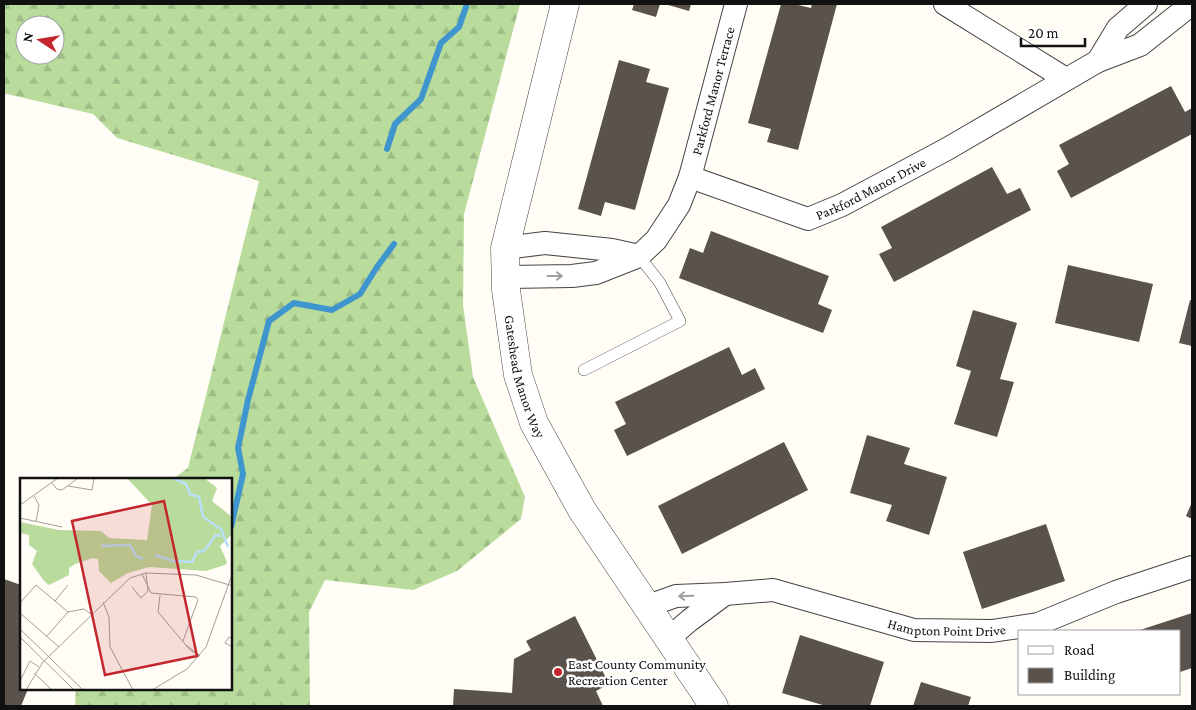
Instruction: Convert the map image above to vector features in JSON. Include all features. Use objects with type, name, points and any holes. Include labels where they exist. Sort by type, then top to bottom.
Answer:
[{"type":"street","name":"Gateshead Manor Way","points":[[565,4],[505,248],[506,290],[518,374],[534,424],[582,510],[714,706]]},
{"type":"street","name":"Parkford Manor Terrace","points":[[690,177],[736,4]]},
{"type":"street","points":[[945,4],[1066,79]]},
{"type":"street","name":"Parkford Manor Drive","points":[[1098,61],[1118,28],[1146,4]]},
{"type":"street","name":"Parkford Manor Drive","points":[[690,177],[808,219],[842,205],[947,149],[1098,61],[1140,44],[1183,11],[1187,4]]},
{"type":"street","points":[[506,277],[572,276],[596,273],[639,256],[661,233],[679,205],[690,177]]},
{"type":"street","points":[[505,248],[545,243],[612,250],[639,256]]},
{"type":"street","name":"Hampton Point Drive","points":[[648,606],[676,596],[773,590],[914,630],[992,632],[1038,624],[1116,592],[1192,567]]},
{"type":"street","points":[[669,638],[725,594]]},
{"type":"lane","points":[[584,370],[680,321],[660,283],[639,256]]},
{"type":"green space","points":[[4,4],[520,4],[464,214],[463,305],[473,377],[525,497],[521,519],[457,571],[413,590],[325,580],[309,612],[310,706],[75,706],[76,690],[232,690],[232,478],[174,478],[188,468],[259,181],[117,138],[93,114],[7,94],[4,95]]},
{"type":"building","points":[[634,4],[660,4],[656,17],[632,10]]},
{"type":"building","points":[[665,4],[691,4],[689,11]]},
{"type":"building","points":[[781,4],[794,4],[811,8],[812,4],[837,4],[798,150],[767,142],[771,129],[748,123]]},
{"type":"building","points":[[619,60],[650,69],[646,82],[669,88],[635,210],[605,202],[601,216],[578,209]]},
{"type":"building","points":[[1171,86],[1185,112],[1192,108],[1192,134],[1071,198],[1057,171],[1069,164],[1059,145]]},
{"type":"building","points":[[992,167],[1007,194],[1020,188],[1031,210],[894,282],[879,254],[892,248],[881,227]]},
{"type":"building","points":[[711,231],[829,276],[818,304],[832,310],[823,333],[679,278],[690,248],[703,253]]},
{"type":"building","points":[[1068,265],[1153,284],[1139,342],[1055,323]]},
{"type":"building","points":[[1190,300],[1192,300],[1192,346],[1179,343]]},
{"type":"building","points":[[973,310],[1017,323],[1000,379],[1014,382],[997,437],[954,424],[971,371],[956,366]]},
{"type":"building","points":[[729,347],[742,375],[755,368],[765,389],[627,456],[614,430],[626,424],[615,402]]},
{"type":"building","points":[[867,435],[910,448],[904,464],[947,477],[929,535],[886,521],[892,505],[850,493]]},
{"type":"building","points":[[784,442],[808,490],[682,554],[658,506]]},
{"type":"building","points":[[1192,502],[1192,519],[1186,516]]},
{"type":"building","points":[[1046,524],[1065,581],[982,609],[963,552]]},
{"type":"building","points":[[4,579],[20,585],[20,690],[28,690],[21,706],[4,705]]},
{"type":"building","points":[[1192,613],[1192,668],[1181,672],[1181,630],[1140,630]]},
{"type":"building","name":"East County Community Recreation Center","points":[[575,616],[609,684],[596,691],[603,706],[453,706],[454,689],[512,693],[514,659],[531,650],[526,641]]},
{"type":"building","points":[[800,635],[884,662],[870,706],[826,706],[782,693]]},
{"type":"building","points":[[921,682],[971,697],[968,706],[913,706]]},
{"type":"waterway","points":[[387,149],[395,124],[421,99],[441,43],[459,27],[467,4]]},
{"type":"waterway","points":[[232,523],[243,474],[238,448],[248,400],[269,321],[294,303],[332,310],[360,294],[394,244]]},
{"type":"place","name":"East County Community Recreation Center","points":[[558,672]]}]
